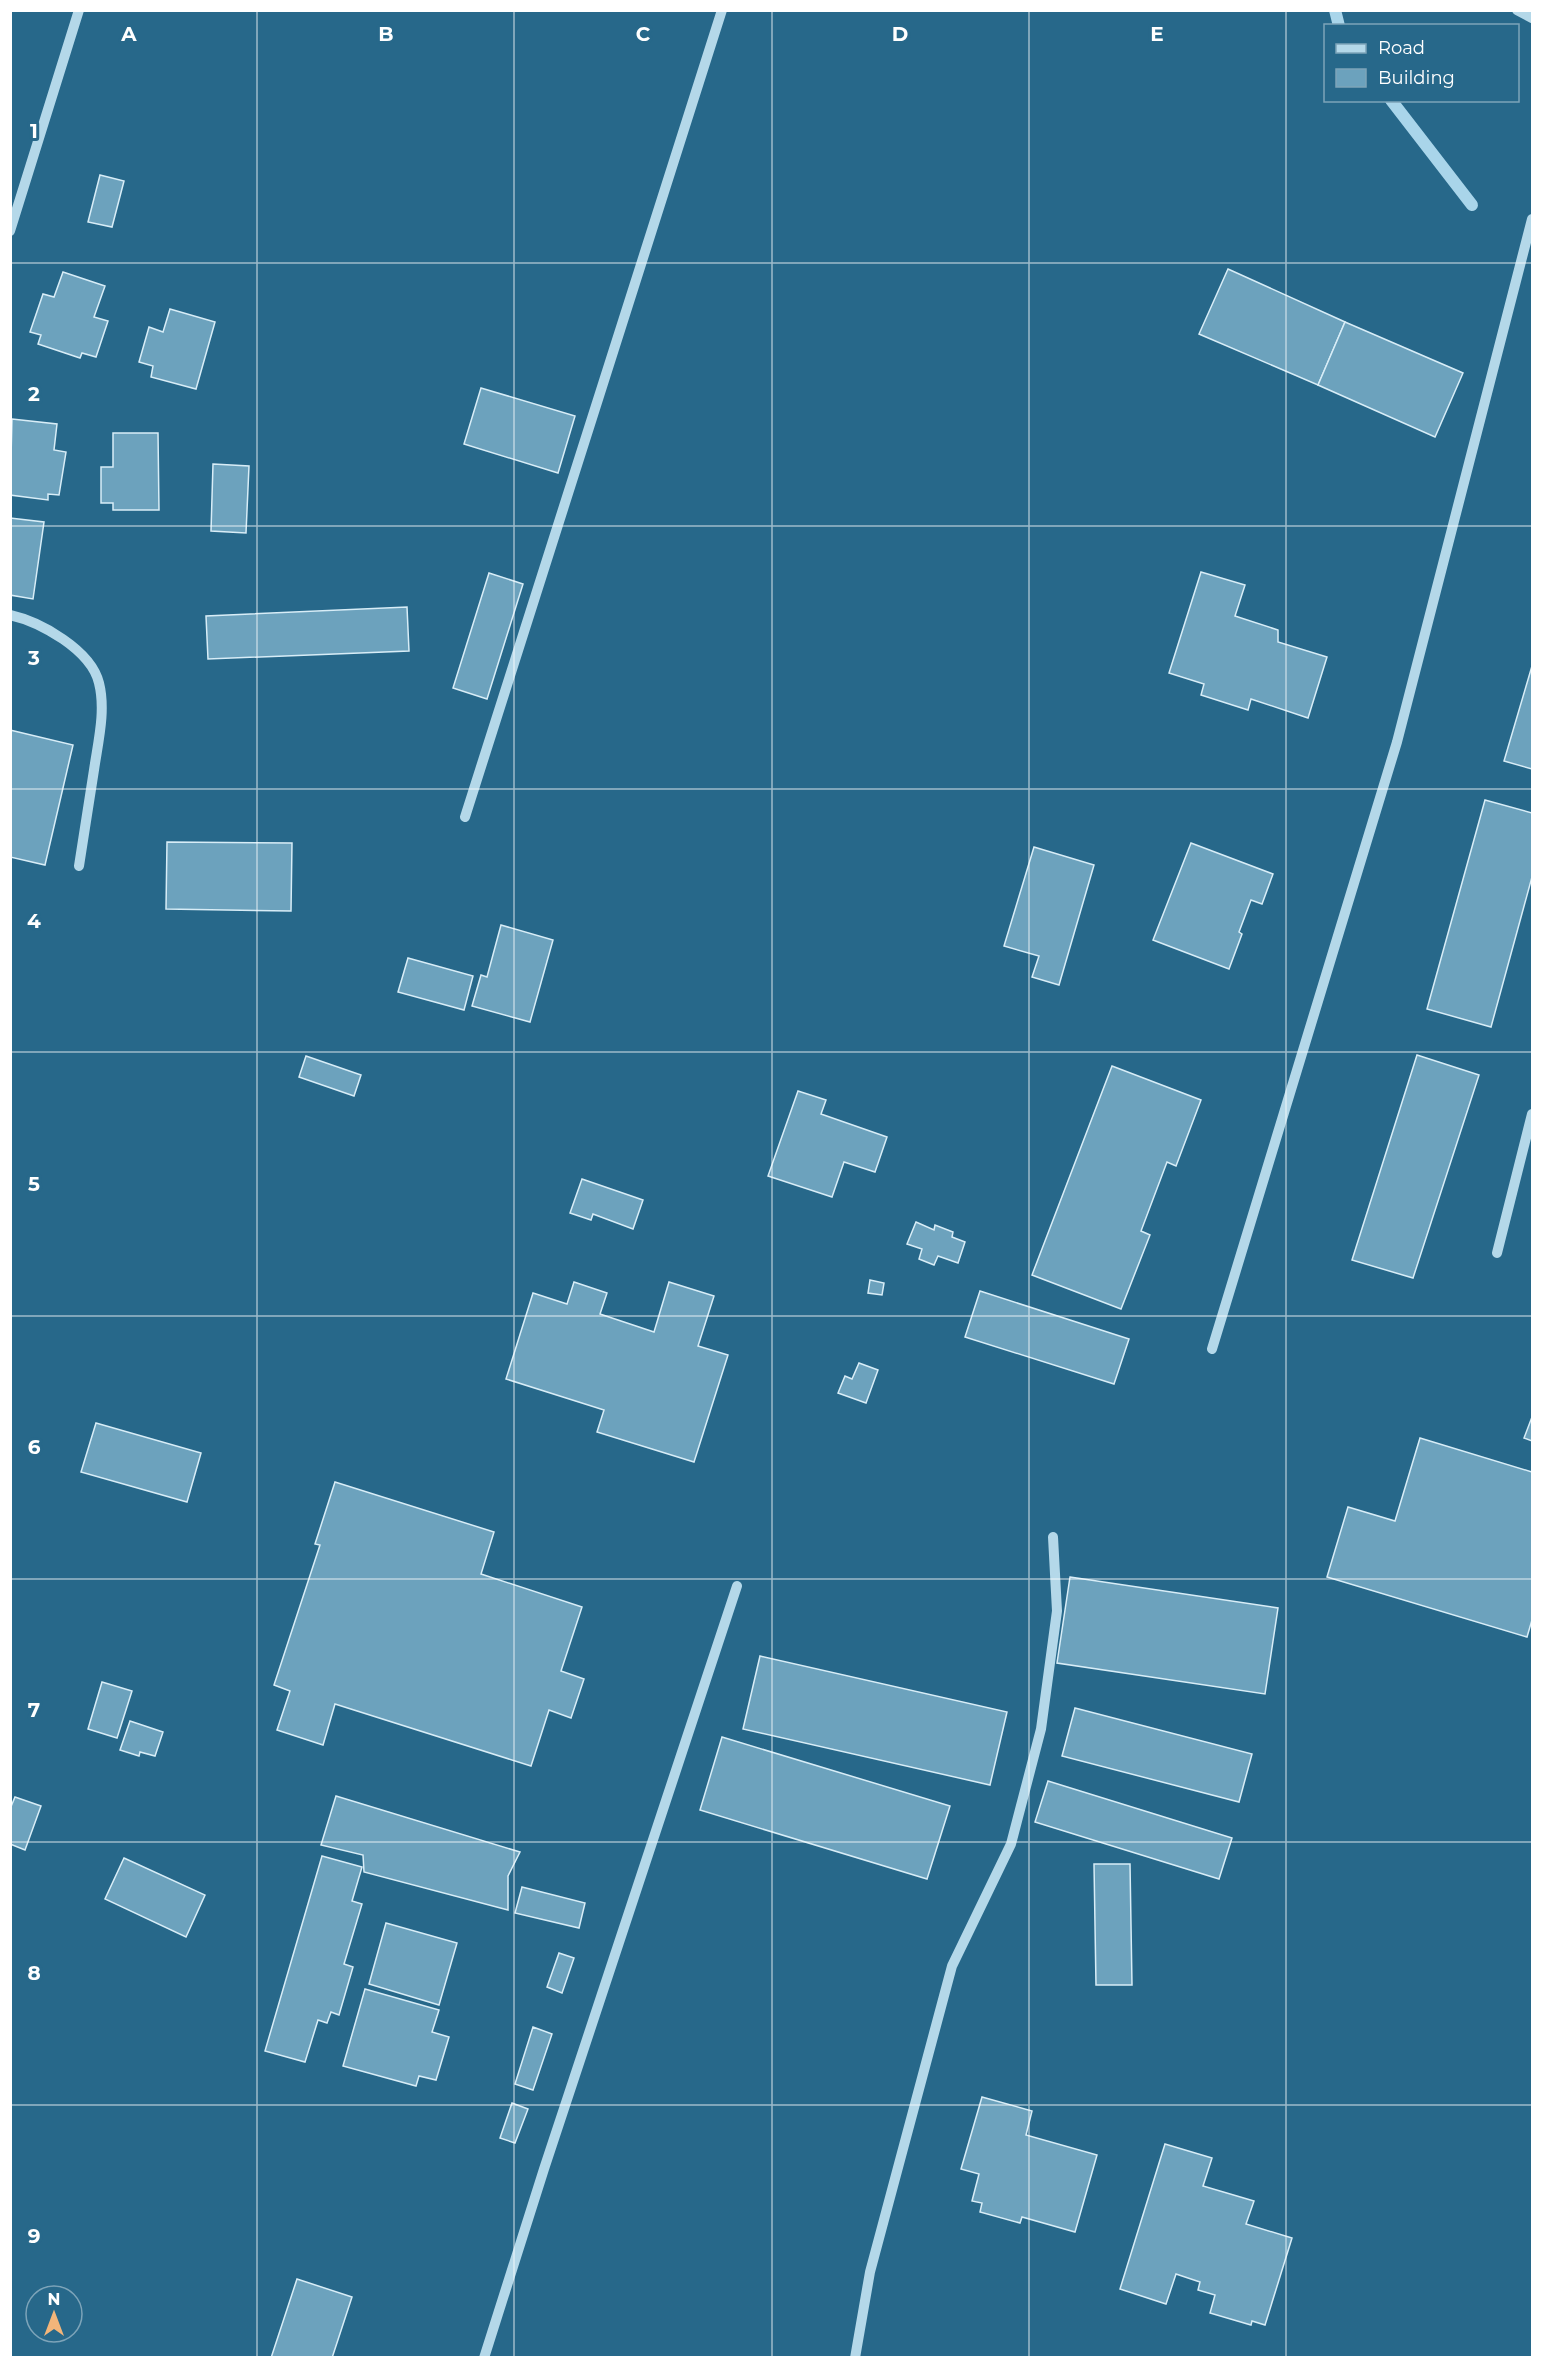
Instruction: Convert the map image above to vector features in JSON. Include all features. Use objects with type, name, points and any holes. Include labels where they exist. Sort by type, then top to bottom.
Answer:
[{"type":"street","points":[[10,231],[79,10]]},
{"type":"street","points":[[465,818],[722,10]]},
{"type":"street","points":[[1517,10],[1533,18]]},
{"type":"street","points":[[1212,1349],[1397,742],[1533,219]]},
{"type":"street","points":[[10,615],[20,617],[63,639],[85,657],[99,682],[101,719],[79,866]]},
{"type":"street","points":[[1497,1254],[1533,1114]]},
{"type":"street","points":[[855,2358],[870,2272],[952,1966],[1011,1844],[1041,1729],[1057,1611],[1053,1537]]},
{"type":"street","points":[[484,2358],[544,2169],[737,1586]]},
{"type":"building","points":[[100,175],[124,181],[112,227],[88,222]]},
{"type":"building","points":[[1228,269],[1345,322],[1318,385],[1199,334]]},
{"type":"building","points":[[63,272],[105,286],[94,317],[108,321],[96,357],[82,353],[80,358],[38,344],[41,335],[30,332],[43,294],[54,297]]},
{"type":"building","points":[[170,309],[215,322],[196,389],[151,377],[153,366],[139,362],[149,327],[163,332]]},
{"type":"building","points":[[1345,322],[1463,373],[1435,437],[1318,385]]},
{"type":"building","points":[[481,388],[575,416],[558,473],[464,444]]},
{"type":"building","points":[[12,419],[57,424],[54,450],[66,452],[59,495],[48,494],[48,500],[10,495]]},
{"type":"building","points":[[113,433],[158,433],[159,510],[113,510],[113,503],[101,503],[101,467],[113,467]]},
{"type":"building","points":[[213,464],[249,466],[246,533],[211,531]]},
{"type":"building","points":[[10,518],[44,522],[33,599],[10,595]]},
{"type":"building","points":[[1201,572],[1245,585],[1235,616],[1278,630],[1278,642],[1327,657],[1308,718],[1251,699],[1248,710],[1201,695],[1204,684],[1169,673]]},
{"type":"building","points":[[489,573],[523,584],[487,699],[453,688]]},
{"type":"building","points":[[407,607],[409,651],[208,659],[206,616]]},
{"type":"building","points":[[1532,666],[1532,769],[1504,761]]},
{"type":"building","points":[[10,730],[73,745],[45,865],[10,857]]},
{"type":"building","points":[[1485,800],[1532,813],[1532,877],[1491,1027],[1427,1009]]},
{"type":"building","points":[[167,842],[292,843],[291,911],[166,909]]},
{"type":"building","points":[[1191,843],[1273,874],[1262,904],[1251,900],[1229,969],[1153,940]]},
{"type":"building","points":[[1034,847],[1094,865],[1059,985],[1032,977],[1039,956],[1004,946]]},
{"type":"building","points":[[501,925],[553,940],[530,1022],[472,1006],[481,975],[487,977]]},
{"type":"building","points":[[408,958],[473,976],[464,1010],[398,992]]},
{"type":"building","points":[[1417,1055],[1479,1075],[1413,1278],[1352,1260]]},
{"type":"building","points":[[306,1056],[361,1075],[354,1096],[299,1077]]},
{"type":"building","points":[[1112,1066],[1201,1100],[1176,1166],[1167,1162],[1141,1231],[1150,1235],[1121,1309],[1032,1275]]},
{"type":"building","points":[[798,1091],[826,1100],[821,1114],[887,1137],[875,1172],[844,1162],[832,1197],[768,1176]]},
{"type":"building","points":[[582,1179],[643,1200],[633,1229],[593,1214],[591,1220],[570,1213]]},
{"type":"building","points":[[916,1222],[934,1230],[935,1225],[953,1232],[952,1237],[965,1242],[958,1263],[938,1256],[934,1265],[919,1259],[922,1249],[907,1244]]},
{"type":"building","points":[[870,1280],[884,1283],[882,1295],[868,1293]]},
{"type":"building","points":[[574,1282],[607,1293],[600,1314],[654,1332],[669,1282],[714,1296],[698,1346],[728,1355],[694,1462],[597,1432],[604,1410],[506,1379],[533,1293],[567,1304]]},
{"type":"building","points":[[980,1291],[1129,1339],[1114,1384],[965,1337]]},
{"type":"building","points":[[859,1363],[878,1370],[866,1403],[838,1393],[845,1376],[852,1379]]},
{"type":"building","points":[[1532,1417],[1532,1441],[1524,1438]]},
{"type":"building","points":[[96,1423],[201,1453],[187,1502],[81,1472]]},
{"type":"building","points":[[1420,1438],[1532,1472],[1532,1620],[1527,1637],[1327,1577],[1348,1507],[1395,1521]]},
{"type":"building","points":[[335,1482],[494,1532],[481,1574],[582,1607],[561,1671],[584,1679],[571,1718],[549,1710],[531,1766],[335,1704],[323,1745],[277,1730],[290,1691],[274,1685],[320,1545],[315,1544]]},
{"type":"building","points":[[1070,1577],[1278,1608],[1265,1694],[1057,1663]]},
{"type":"building","points":[[760,1656],[1007,1712],[990,1785],[743,1729]]},
{"type":"building","points":[[102,1682],[132,1691],[117,1738],[88,1729]]},
{"type":"building","points":[[1075,1708],[1252,1754],[1239,1802],[1062,1756]]},
{"type":"building","points":[[130,1721],[163,1732],[155,1756],[140,1752],[139,1756],[120,1750]]},
{"type":"building","points":[[722,1737],[950,1806],[927,1879],[700,1810]]},
{"type":"building","points":[[1048,1781],[1232,1838],[1219,1879],[1035,1822]]},
{"type":"building","points":[[336,1796],[520,1852],[508,1876],[508,1910],[364,1872],[363,1855],[321,1845]]},
{"type":"building","points":[[15,1797],[41,1806],[25,1850],[10,1844],[10,1809]]},
{"type":"building","points":[[322,1856],[362,1867],[352,1901],[362,1904],[344,1964],[353,1967],[339,2015],[331,2012],[327,2023],[318,2020],[305,2062],[265,2051]]},
{"type":"building","points":[[124,1858],[205,1895],[186,1937],[105,1899]]},
{"type":"building","points":[[1094,1864],[1130,1864],[1132,1985],[1096,1985]]},
{"type":"building","points":[[522,1887],[585,1903],[579,1928],[515,1913]]},
{"type":"building","points":[[386,1923],[457,1943],[439,2005],[369,1984]]},
{"type":"building","points":[[559,1953],[574,1958],[562,1993],[547,1987]]},
{"type":"building","points":[[365,1989],[439,2010],[432,2032],[449,2037],[436,2080],[419,2076],[416,2086],[343,2066]]},
{"type":"building","points":[[533,2027],[552,2034],[533,2090],[515,2084]]},
{"type":"building","points":[[982,2097],[1032,2111],[1026,2135],[1097,2155],[1075,2232],[1022,2217],[1020,2223],[980,2212],[982,2203],[972,2201],[979,2174],[961,2169]]},
{"type":"building","points":[[512,2103],[528,2109],[515,2143],[500,2138]]},
{"type":"building","points":[[1165,2144],[1212,2158],[1203,2186],[1254,2201],[1246,2224],[1292,2238],[1265,2325],[1252,2321],[1251,2325],[1210,2313],[1215,2295],[1198,2290],[1200,2282],[1176,2274],[1166,2304],[1120,2289]]},
{"type":"building","points":[[297,2279],[352,2297],[332,2358],[271,2358]]},
{"type":"waterway","points":[[1335,10],[1338,24]]},
{"type":"waterway","points":[[1393,102],[1472,205]]}]
